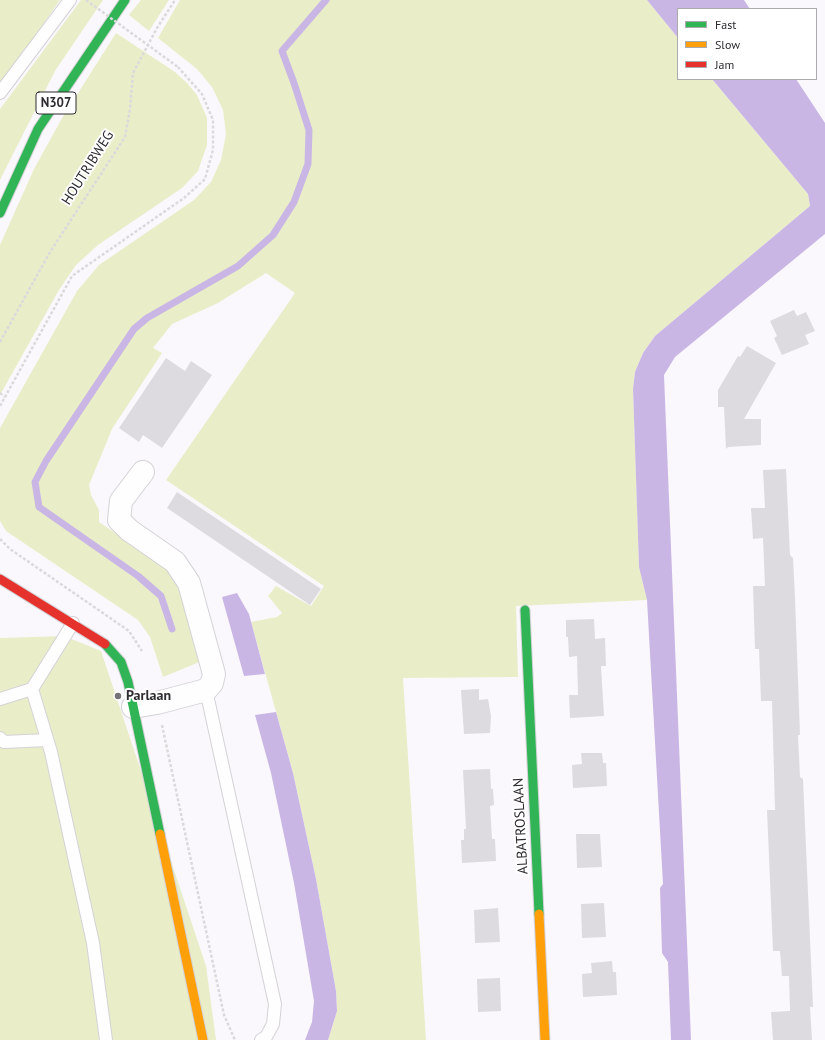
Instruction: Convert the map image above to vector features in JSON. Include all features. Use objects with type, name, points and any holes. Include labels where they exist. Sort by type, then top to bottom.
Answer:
[{"type":"street","name":"N307","points":[[0,213],[38,129],[125,0]]},
{"type":"street","points":[[133,707],[157,703],[206,690],[212,683],[214,674],[189,583],[176,562],[129,530],[119,520],[121,501],[143,472]]},
{"type":"street","points":[[1,577],[104,643],[121,662],[128,682],[203,1040]]},
{"type":"street","name":"ALBATROSLAAN","points":[[525,610],[545,1040]]},
{"type":"lane","points":[[0,93],[70,0]]},
{"type":"lane","points":[[0,699],[32,689],[73,623]]},
{"type":"lane","points":[[32,689],[47,740],[93,943],[106,1040]]},
{"type":"lane","points":[[206,690],[275,1004],[273,1024],[266,1037],[261,1040]]},
{"type":"lane","points":[[0,738],[4,742],[47,740]]},
{"type":"path","points":[[0,406],[72,276],[184,198],[205,179],[213,150],[213,120],[202,94],[178,68],[86,0]]},
{"type":"path","name":"HOUTRIBWEG","points":[[0,342],[50,252],[125,137],[134,73],[157,28],[175,0]]},
{"type":"path","points":[[0,393],[5,397]]},
{"type":"green space","points":[[0,0],[60,0],[0,86]]},
{"type":"green space","points":[[81,0],[103,0],[55,71],[0,180],[0,109]]},
{"type":"green space","points":[[141,0],[169,0],[149,31],[129,15]]},
{"type":"green space","points":[[180,0],[647,0],[677,37],[677,80],[713,80],[808,194],[810,206],[655,336],[643,353],[635,372],[633,389],[639,566],[647,600],[516,606],[518,677],[403,678],[426,1040],[328,1040],[337,1011],[336,991],[316,879],[293,773],[251,622],[277,617],[282,613],[268,596],[276,586],[311,606],[324,586],[166,480],[295,293],[266,273],[218,303],[172,324],[153,348],[162,353],[112,429],[89,485],[91,495],[99,510],[99,522],[169,569],[181,584],[202,661],[163,677],[150,637],[138,620],[6,531],[0,521],[0,428],[77,291],[99,265],[194,200],[211,182],[221,160],[226,134],[223,110],[212,87],[197,69],[158,38]]},
{"type":"green space","points":[[116,33],[175,72],[197,95],[207,118],[207,145],[198,171],[182,188],[98,245],[76,265],[59,290],[0,395],[0,245],[34,169],[61,120]]},
{"type":"green space","points":[[64,636],[101,651],[206,966],[216,1040],[0,1040],[0,638]]},
{"type":"shaded area","points":[[647,0],[744,0],[749,8],[677,8],[677,37]]},
{"type":"shaded area","points":[[713,80],[797,80],[825,123],[825,234],[675,357],[664,375],[691,1040],[671,1040],[668,962],[662,953],[660,888],[663,884],[647,600],[639,567],[633,389],[635,372],[643,353],[655,336],[810,206],[808,194]]},
{"type":"shaded area","points":[[237,593],[249,614],[265,674],[244,676],[222,597]]},
{"type":"shaded area","points":[[276,712],[293,773],[316,879],[336,991],[337,1011],[328,1040],[305,1040],[312,1022],[314,1001],[294,883],[271,773],[255,715]]},
{"type":"building","points":[[794,310],[797,316],[806,312],[815,331],[805,335],[809,344],[782,355],[774,338],[777,336],[770,321]]},
{"type":"building","points":[[747,346],[776,363],[744,419],[761,419],[761,445],[728,447],[726,449],[724,407],[718,407],[718,390],[738,356],[740,357]]},
{"type":"building","points":[[166,358],[185,371],[191,361],[212,375],[162,448],[143,435],[139,442],[119,428]]},
{"type":"building","points":[[786,469],[790,555],[793,558],[795,598],[800,735],[798,735],[800,777],[803,779],[813,1007],[810,1007],[812,1040],[773,1040],[771,1012],[790,1011],[789,976],[782,976],[780,951],[773,951],[767,810],[775,810],[772,701],[761,701],[759,649],[755,649],[753,586],[765,586],[763,538],[753,539],[751,508],[765,508],[763,470]]},
{"type":"building","points":[[177,492],[321,589],[310,605],[167,508]]},
{"type":"building","points":[[594,619],[595,639],[605,638],[606,666],[601,666],[604,716],[570,718],[569,695],[578,695],[577,656],[569,657],[568,637],[566,637],[566,620]]},
{"type":"building","points":[[479,689],[479,700],[488,699],[491,716],[490,733],[464,734],[461,690]]},
{"type":"building","points":[[581,753],[602,753],[603,763],[606,763],[607,786],[573,788],[572,765],[582,764]]},
{"type":"building","points":[[490,769],[491,789],[493,789],[494,805],[490,806],[492,839],[495,839],[496,861],[462,863],[461,840],[464,840],[464,829],[466,829],[463,770]]},
{"type":"building","points":[[576,834],[600,834],[602,867],[577,868]]},
{"type":"building","points":[[604,903],[606,937],[582,938],[581,904]]},
{"type":"building","points":[[498,908],[500,942],[475,943],[474,910]]},
{"type":"building","points":[[612,961],[613,972],[616,972],[617,995],[583,997],[582,974],[592,973],[591,963]]},
{"type":"building","points":[[500,978],[501,1011],[478,1012],[477,979]]},
{"type":"waterway","points":[[172,629],[161,596],[138,576],[39,507],[35,482],[46,461],[134,329],[147,318],[238,266],[273,235],[294,202],[308,164],[309,130],[282,51],[326,0]]},
{"type":"traffic: fast","points":[[0,213],[38,129],[125,0]]},
{"type":"traffic: fast","points":[[525,610],[539,914]]},
{"type":"traffic: fast","points":[[105,644],[121,662],[128,682],[160,834]]},
{"type":"traffic: slow","points":[[160,834],[203,1040]]},
{"type":"traffic: slow","points":[[539,914],[545,1040]]},
{"type":"traffic: jam","points":[[0,579],[105,644]]},
{"type":"place","name":"Parlaan","points":[[118,696]]}]
